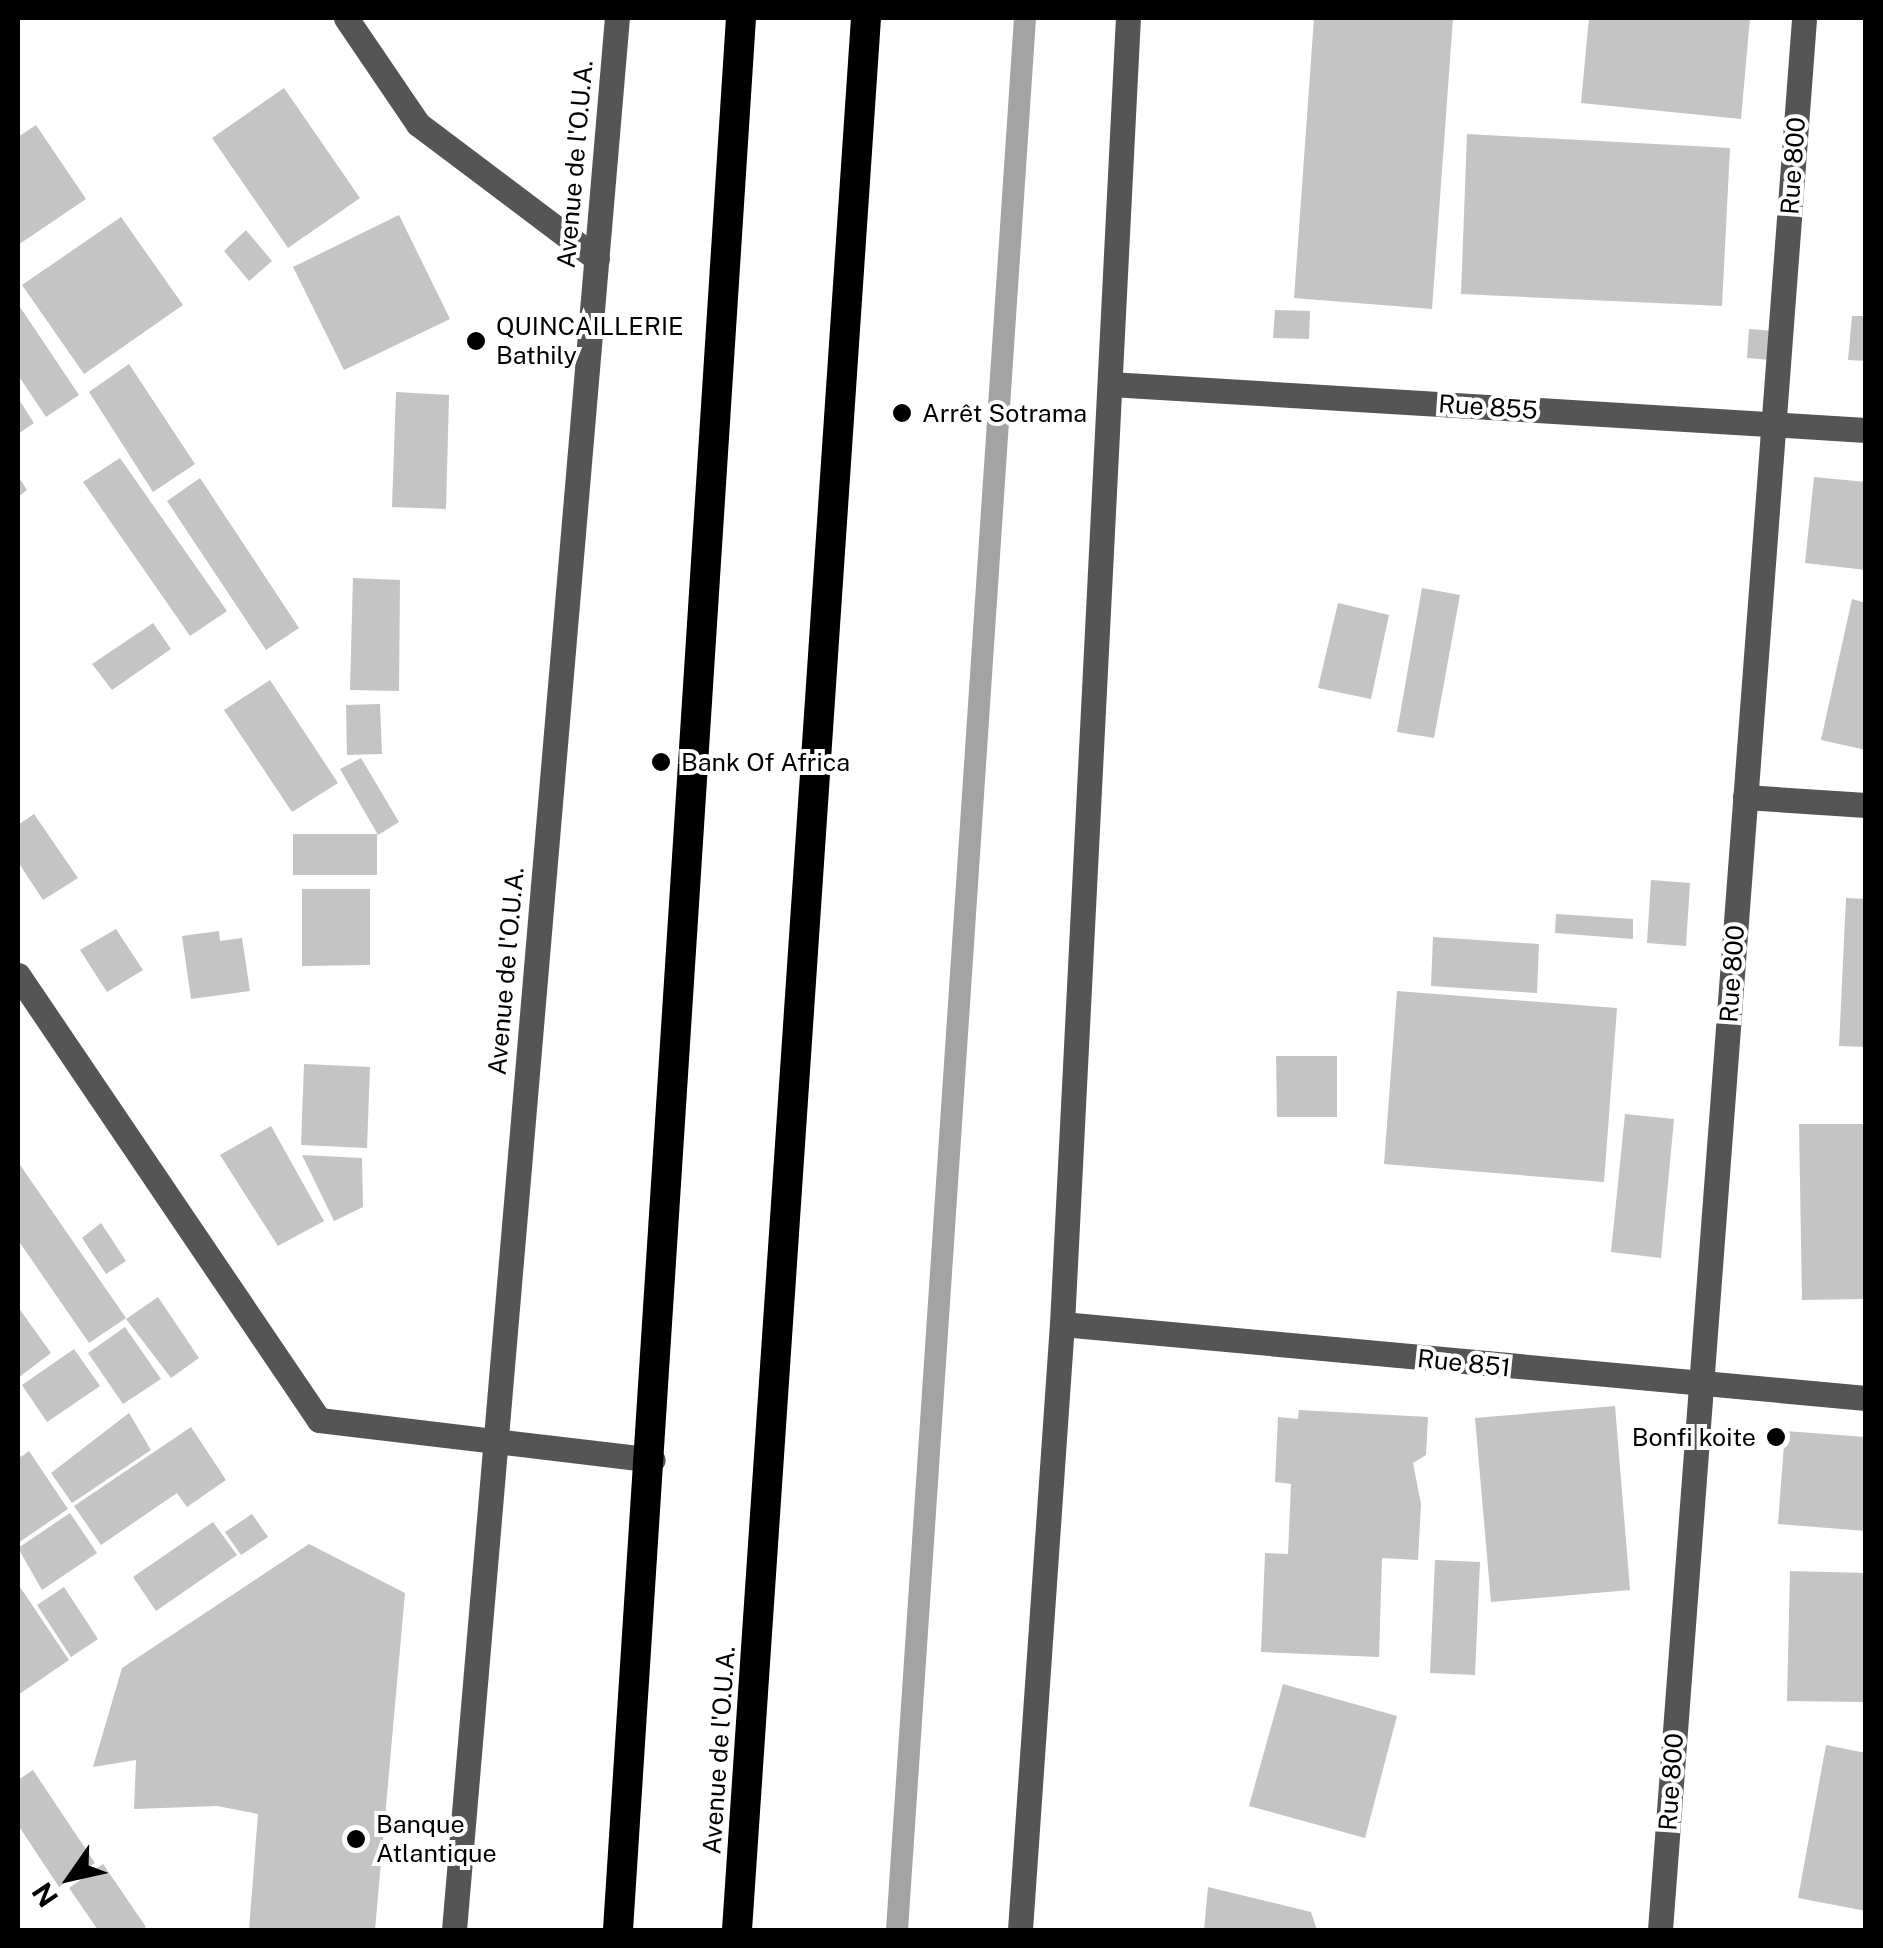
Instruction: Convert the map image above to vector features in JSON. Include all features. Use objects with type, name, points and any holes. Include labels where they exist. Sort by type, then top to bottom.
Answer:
[{"type":"highway","points":[[618,1930],[652,1460],[741,18]]},
{"type":"highway","name":"Avenue de l'O.U.A.","points":[[737,1930],[866,18]]},
{"type":"street","points":[[346,18],[418,124],[597,260]]},
{"type":"street","name":"Avenue de l'O.U.A.","points":[[454,1930],[618,18]]},
{"type":"street","points":[[1020,1930],[1062,1324],[1128,18]]},
{"type":"street","name":"Rue 800","points":[[1660,1930],[1804,18]]},
{"type":"street","name":"Rue 855","points":[[1110,384],[1866,430]]},
{"type":"street","points":[[1745,797],[1866,805]]},
{"type":"street","points":[[18,975],[319,1420],[652,1460]]},
{"type":"street","name":"Rue 851","points":[[1062,1324],[1701,1386],[1866,1398]]},
{"type":"building","points":[[1314,18],[1453,18],[1432,309],[1294,298]]},
{"type":"building","points":[[1589,18],[1750,18],[1741,119],[1581,103]]},
{"type":"building","points":[[284,88],[360,198],[288,248],[212,138]]},
{"type":"building","points":[[36,125],[86,199],[18,245],[18,137]]},
{"type":"building","points":[[1467,134],[1730,148],[1722,306],[1461,294]]},
{"type":"building","points":[[399,215],[450,319],[344,370],[293,267]]},
{"type":"building","points":[[121,217],[183,305],[84,374],[22,285]]},
{"type":"building","points":[[246,230],[272,261],[249,281],[224,251]]},
{"type":"building","points":[[18,304],[79,395],[46,417],[18,375]]},
{"type":"building","points":[[1275,310],[1310,311],[1309,339],[1273,338]]},
{"type":"building","points":[[1852,316],[1866,316],[1866,361],[1848,360]]},
{"type":"building","points":[[1749,329],[1774,331],[1771,360],[1747,358]]},
{"type":"building","points":[[129,364],[195,464],[153,492],[89,392]]},
{"type":"building","points":[[396,392],[449,395],[446,509],[392,507]]},
{"type":"building","points":[[18,398],[34,423],[18,434]]},
{"type":"building","points":[[120,458],[227,611],[190,636],[83,482]]},
{"type":"building","points":[[18,476],[27,490],[18,497]]},
{"type":"building","points":[[1814,477],[1866,482],[1866,570],[1805,563]]},
{"type":"building","points":[[200,478],[299,628],[266,650],[167,501]]},
{"type":"building","points":[[353,578],[400,580],[399,691],[350,690]]},
{"type":"building","points":[[1422,588],[1460,595],[1434,738],[1397,732]]},
{"type":"building","points":[[1852,599],[1866,603],[1866,750],[1821,740]]},
{"type":"building","points":[[1338,603],[1389,615],[1371,699],[1318,688]]},
{"type":"building","points":[[153,623],[171,649],[112,690],[92,664]]},
{"type":"building","points":[[270,680],[338,783],[292,812],[224,710]]},
{"type":"building","points":[[380,704],[382,754],[347,755],[346,705]]},
{"type":"building","points":[[361,758],[399,822],[378,835],[340,769]]},
{"type":"building","points":[[34,814],[78,878],[43,900],[18,862],[18,825]]},
{"type":"building","points":[[293,834],[377,834],[377,875],[293,875]]},
{"type":"building","points":[[1651,880],[1690,883],[1686,946],[1647,943]]},
{"type":"building","points":[[302,889],[370,889],[370,965],[302,966]]},
{"type":"building","points":[[1846,898],[1866,899],[1866,1047],[1839,1046]]},
{"type":"building","points":[[1556,914],[1633,919],[1633,939],[1555,933]]},
{"type":"building","points":[[116,929],[143,970],[107,992],[80,950]]},
{"type":"building","points":[[219,931],[220,941],[242,938],[250,991],[191,999],[182,936]]},
{"type":"building","points":[[1433,937],[1539,944],[1537,993],[1431,986]]},
{"type":"building","points":[[1397,991],[1617,1008],[1604,1182],[1384,1164]]},
{"type":"building","points":[[1276,1056],[1337,1056],[1337,1117],[1277,1117]]},
{"type":"building","points":[[304,1064],[370,1067],[367,1148],[301,1145]]},
{"type":"building","points":[[1625,1114],[1674,1119],[1661,1258],[1611,1252]]},
{"type":"building","points":[[1799,1124],[1866,1124],[1866,1299],[1802,1300]]},
{"type":"building","points":[[271,1126],[324,1221],[278,1246],[220,1155]]},
{"type":"building","points":[[302,1155],[362,1158],[363,1207],[334,1221]]},
{"type":"building","points":[[18,1162],[126,1318],[89,1343],[18,1240]]},
{"type":"building","points":[[101,1223],[126,1261],[106,1274],[82,1238]]},
{"type":"building","points":[[158,1297],[199,1358],[171,1378],[126,1319]]},
{"type":"building","points":[[18,1307],[51,1353],[18,1378]]},
{"type":"building","points":[[125,1327],[161,1379],[123,1404],[88,1353]]},
{"type":"building","points":[[74,1349],[100,1386],[47,1422],[22,1385]]},
{"type":"building","points":[[1615,1406],[1630,1590],[1491,1602],[1475,1418]]},
{"type":"building","points":[[1299,1410],[1428,1417],[1426,1455],[1413,1463],[1421,1504],[1418,1560],[1382,1558],[1379,1657],[1261,1652],[1265,1553],[1288,1554],[1291,1484],[1275,1482],[1278,1417],[1298,1419]]},
{"type":"building","points":[[129,1413],[151,1450],[72,1503],[51,1473]]},
{"type":"building","points":[[191,1427],[226,1480],[187,1507],[177,1493],[101,1545],[74,1506]]},
{"type":"building","points":[[1785,1431],[1866,1437],[1866,1531],[1778,1524]]},
{"type":"building","points":[[18,1451],[21,1457],[29,1451],[68,1509],[18,1543]]},
{"type":"building","points":[[70,1513],[97,1553],[42,1590],[18,1548]]},
{"type":"building","points":[[252,1514],[268,1537],[241,1555],[225,1532]]},
{"type":"building","points":[[213,1522],[237,1555],[156,1611],[133,1577]]},
{"type":"building","points":[[309,1544],[405,1593],[375,1930],[249,1930],[258,1814],[217,1806],[134,1809],[136,1760],[93,1767],[122,1668]]},
{"type":"building","points":[[1435,1560],[1480,1562],[1475,1675],[1430,1673]]},
{"type":"building","points":[[1790,1571],[1866,1573],[1866,1702],[1787,1701]]},
{"type":"building","points":[[18,1584],[69,1660],[18,1695]]},
{"type":"building","points":[[64,1587],[98,1639],[71,1657],[37,1605]]},
{"type":"building","points":[[1283,1684],[1397,1716],[1365,1838],[1249,1806]]},
{"type":"building","points":[[1826,1745],[1866,1753],[1866,1911],[1798,1898]]},
{"type":"building","points":[[33,1770],[95,1863],[59,1887],[18,1825],[18,1780]]},
{"type":"building","points":[[103,1864],[146,1927],[98,1930],[69,1888]]},
{"type":"building","points":[[1208,1887],[1311,1912],[1317,1930],[1204,1930]]},
{"type":"waterway","points":[[897,1930],[1025,18]]},
{"type":"place","name":"QUINCAILLERIE Bathily","points":[[476,341]]},
{"type":"place","name":"Arrêt Sotrama","points":[[902,413]]},
{"type":"place","name":"Bank Of Africa","points":[[661,762]]},
{"type":"place","name":"Bonfi koite","points":[[1776,1437]]},
{"type":"place","name":"Banque Atlantique","points":[[356,1839]]}]
